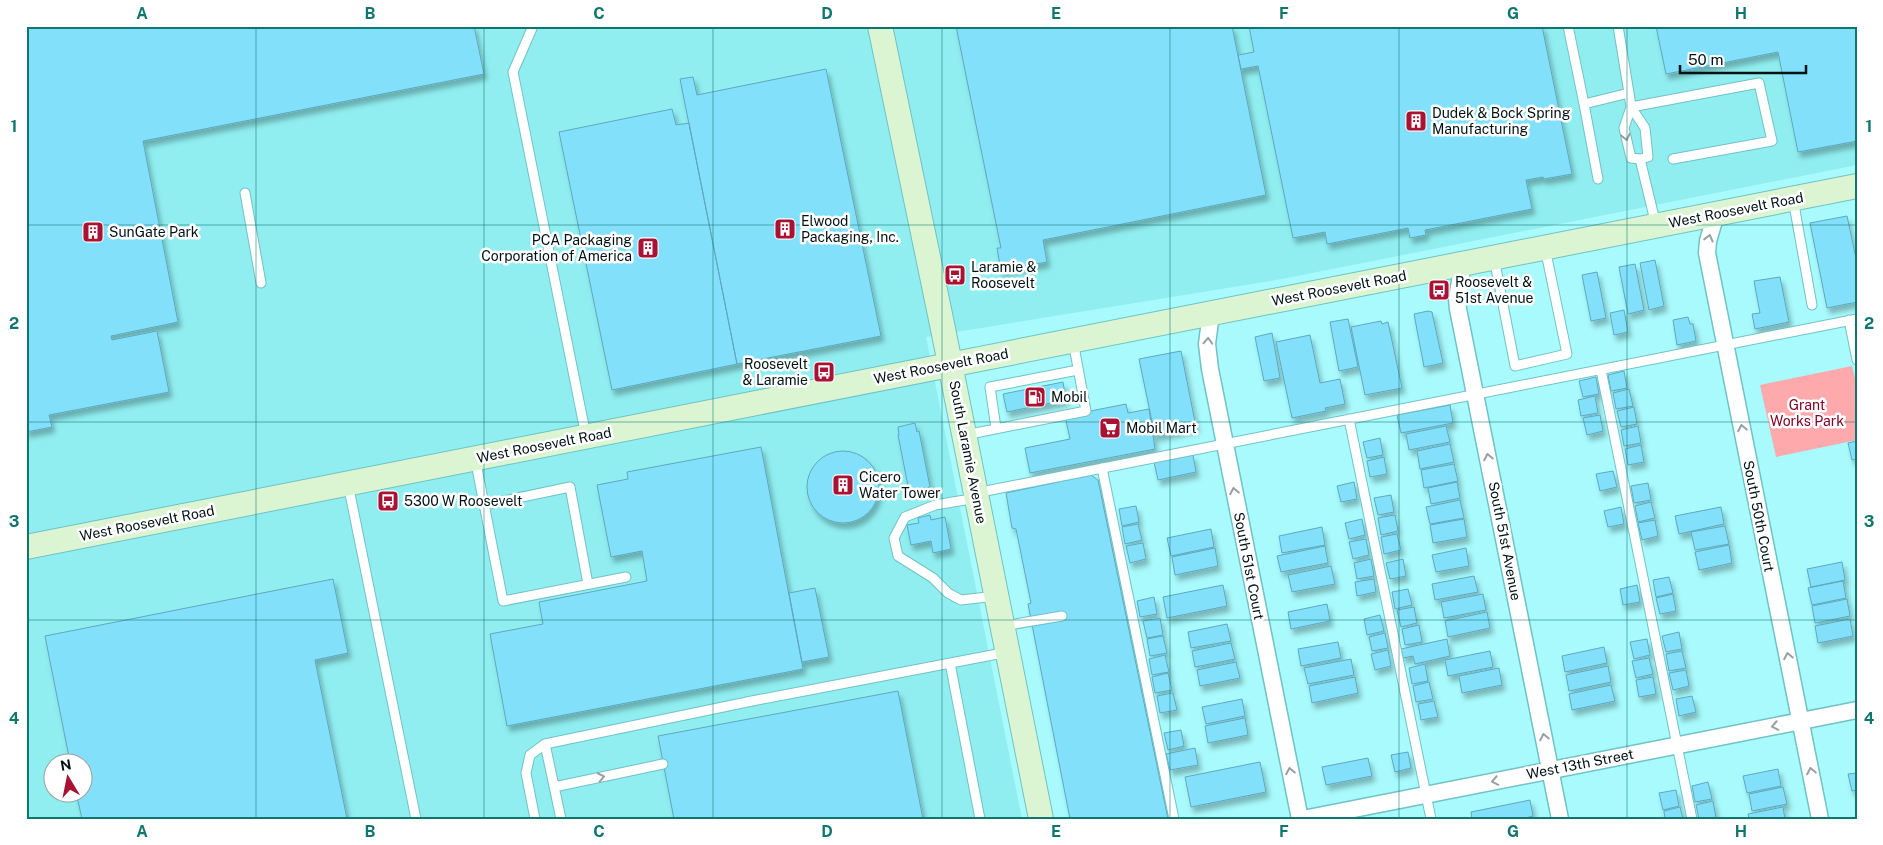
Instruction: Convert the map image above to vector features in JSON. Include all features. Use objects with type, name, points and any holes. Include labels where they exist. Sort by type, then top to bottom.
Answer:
[{"type":"main road","name":"South Laramie Avenue","points":[[880,26],[965,435],[1041,819]]},
{"type":"main road","name":"West Roosevelt Road","points":[[26,547],[1857,186]]},
{"type":"street","name":"South 50th Court","points":[[1716,214],[1708,241],[1707,252],[1820,819]]},
{"type":"street","name":"South 51st Avenue","points":[[1463,263],[1457,299],[1560,819]]},
{"type":"street","name":"South 51st Court","points":[[1211,313],[1207,344],[1210,369],[1301,819]]},
{"type":"street","name":"West 13th Street","points":[[1301,819],[1857,710]]},
{"type":"lane","points":[[533,26],[513,72],[586,436]]},
{"type":"lane","points":[[1568,26],[1598,179]]},
{"type":"lane","points":[[1618,26],[1631,107],[1645,128],[1648,156],[1640,159],[1630,158],[1624,128],[1631,107]]},
{"type":"lane","points":[[1631,107],[1759,83],[1772,141],[1673,160]]},
{"type":"lane","points":[[1584,104],[1629,93]]},
{"type":"lane","points":[[1640,159],[1656,226]]},
{"type":"lane","points":[[244,194],[261,283]]},
{"type":"lane","points":[[1793,199],[1812,305]]},
{"type":"lane","points":[[1494,257],[1515,366],[1567,354],[1545,248]]},
{"type":"lane","points":[[996,596],[962,600],[948,593],[933,578],[898,556],[894,538],[905,517],[935,505],[1102,468],[1853,320],[1857,360]]},
{"type":"lane","points":[[965,435],[1086,411],[1072,340]]},
{"type":"lane","points":[[996,428],[990,388],[1078,370]]},
{"type":"lane","points":[[1600,370],[1692,819]]},
{"type":"lane","points":[[1349,419],[1431,819]]},
{"type":"lane","points":[[475,458],[503,601],[626,577]]},
{"type":"lane","points":[[1102,468],[1174,819]]},
{"type":"lane","points":[[348,483],[416,819]]},
{"type":"lane","points":[[484,505],[570,487],[588,584]]},
{"type":"lane","points":[[1003,626],[1062,616]]},
{"type":"lane","points":[[535,819],[526,773],[530,754],[545,744],[752,701],[1008,652]]},
{"type":"lane","points":[[950,664],[980,819]]},
{"type":"lane","points":[[545,744],[561,819]]},
{"type":"lane","points":[[554,787],[663,764]]},
{"type":"shaded area","points":[[26,26],[1857,26],[1857,165],[1282,279],[926,337],[1022,819],[26,819]]},
{"type":"green space","name":"Grant Works Park","points":[[1852,366],[1857,386],[1857,440],[1776,457],[1760,385]]},
{"type":"building","name":"SunGate Park","points":[[26,26],[474,26],[484,74],[143,141],[178,322],[111,336],[112,340],[157,331],[169,392],[49,415],[52,427],[26,432]]},
{"type":"building","points":[[956,26],[1232,26],[1266,195],[1043,240],[1047,262],[1001,271],[997,248],[1001,248]]},
{"type":"building","name":"Dudek & Bock Spring Manufacturing","points":[[1249,26],[1542,26],[1572,174],[1526,180],[1532,209],[1425,230],[1426,235],[1410,238],[1408,228],[1327,244],[1325,232],[1293,238],[1258,66],[1241,69],[1238,55],[1254,52]]},
{"type":"building","points":[[1656,26],[1857,26],[1857,141],[1798,152],[1778,52],[1666,74]]},
{"type":"building","name":"Elwood Packaging, Inc.","points":[[826,69],[881,336],[737,364],[680,79],[693,77],[697,95]]},
{"type":"building","name":"PCA Packaging Corporation of America","points":[[672,109],[676,125],[689,123],[737,364],[612,390],[559,132]]},
{"type":"building","points":[[1847,216],[1857,263],[1857,302],[1827,308],[1810,223]]},
{"type":"building","points":[[1655,260],[1664,306],[1649,310],[1640,263]]},
{"type":"building","points":[[1635,264],[1644,310],[1628,314],[1619,267]]},
{"type":"building","points":[[1597,272],[1606,318],[1591,321],[1582,275]]},
{"type":"building","points":[[1780,277],[1789,322],[1755,329],[1752,314],[1760,313],[1754,281]]},
{"type":"building","points":[[1624,310],[1628,332],[1614,335],[1610,313]]},
{"type":"building","points":[[1432,312],[1443,363],[1424,367],[1414,314]]},
{"type":"building","points":[[1688,317],[1690,324],[1693,324],[1696,341],[1677,345],[1673,320]]},
{"type":"building","points":[[1348,319],[1358,367],[1339,371],[1330,322]]},
{"type":"building","points":[[1381,321],[1382,324],[1388,322],[1402,388],[1365,395],[1351,327]]},
{"type":"building","points":[[1272,333],[1280,378],[1264,381],[1255,337]]},
{"type":"building","points":[[1310,335],[1320,383],[1340,379],[1345,404],[1325,408],[1326,411],[1292,418],[1276,342]]},
{"type":"building","points":[[1181,351],[1196,427],[1155,436],[1139,359]]},
{"type":"building","points":[[1624,371],[1627,388],[1611,391],[1608,375]]},
{"type":"building","points":[[1596,377],[1599,394],[1583,397],[1579,381]]},
{"type":"building","name":"Mobil","points":[[1063,382],[1066,400],[1007,412],[1003,394]]},
{"type":"building","points":[[1629,389],[1633,406],[1616,409],[1613,393]]},
{"type":"building","points":[[1595,396],[1598,413],[1581,416],[1578,400]]},
{"type":"building","name":"Mobil Mart","points":[[1126,404],[1128,413],[1149,409],[1155,449],[1030,473],[1025,448],[1070,439],[1065,416]]},
{"type":"building","points":[[1450,405],[1453,423],[1401,433],[1397,415]]},
{"type":"building","points":[[1634,407],[1637,424],[1621,427],[1617,411]]},
{"type":"building","points":[[1600,415],[1603,431],[1587,435],[1583,418]]},
{"type":"building","points":[[915,423],[917,432],[919,431],[930,487],[909,491],[898,427]]},
{"type":"building","points":[[1446,426],[1450,442],[1409,450],[1406,434]]},
{"type":"building","points":[[1638,426],[1641,443],[1624,446],[1621,430]]},
{"type":"building","points":[[1380,438],[1383,455],[1367,458],[1363,442]]},
{"type":"building","points":[[1857,441],[1857,459],[1852,460],[1848,443]]},
{"type":"building","points":[[1450,444],[1454,462],[1420,469],[1417,451]]},
{"type":"building","points":[[1641,445],[1644,462],[1628,465],[1625,449]]},
{"type":"building","points":[[761,447],[803,669],[507,726],[490,634],[543,624],[539,602],[647,581],[642,551],[611,557],[597,485],[628,479],[627,472]]},
{"type":"building","name":"Cicero Water Tower","points":[[843,451],[863,457],[873,467],[879,487],[873,507],[863,517],[843,523],[823,517],[813,507],[807,487],[813,467],[823,457]]},
{"type":"building","points":[[1193,455],[1196,472],[1158,480],[1154,462]]},
{"type":"building","points":[[1384,457],[1387,474],[1370,477],[1367,461]]},
{"type":"building","points":[[1454,464],[1458,481],[1424,488],[1421,470]]},
{"type":"building","points":[[1613,471],[1617,487],[1600,491],[1596,474]]},
{"type":"building","points":[[1091,475],[1098,480],[1168,819],[1070,819],[1028,604],[1031,603],[1016,529],[1012,528],[1006,493]]},
{"type":"building","points":[[1354,482],[1357,499],[1341,502],[1337,486]]},
{"type":"building","points":[[1457,482],[1460,498],[1431,504],[1428,488]]},
{"type":"building","points":[[1648,483],[1651,500],[1634,503],[1631,486]]},
{"type":"building","points":[[1391,495],[1394,512],[1378,515],[1374,498]]},
{"type":"building","points":[[1460,500],[1464,518],[1430,524],[1426,507]]},
{"type":"building","points":[[1651,502],[1655,518],[1638,522],[1635,506]]},
{"type":"building","points":[[1136,506],[1139,522],[1122,526],[1119,509]]},
{"type":"building","points":[[1621,507],[1624,524],[1608,527],[1604,511]]},
{"type":"building","points":[[1721,507],[1724,524],[1679,534],[1675,516]]},
{"type":"building","points":[[930,515],[931,520],[945,517],[951,549],[933,553],[931,541],[911,545],[907,525],[919,523],[918,518]]},
{"type":"building","points":[[1395,515],[1398,531],[1381,535],[1378,518]]},
{"type":"building","points":[[1362,519],[1365,535],[1349,539],[1345,523]]},
{"type":"building","points":[[1464,519],[1467,537],[1433,543],[1430,525]]},
{"type":"building","points":[[1655,520],[1658,536],[1642,540],[1638,523]]},
{"type":"building","points":[[1138,524],[1142,540],[1125,544],[1122,527]]},
{"type":"building","points":[[1725,526],[1729,544],[1695,550],[1691,532]]},
{"type":"building","points":[[1322,527],[1325,545],[1282,553],[1279,536]]},
{"type":"building","points":[[1211,529],[1214,547],[1171,556],[1167,538]]},
{"type":"building","points":[[1397,534],[1401,550],[1384,554],[1381,537]]},
{"type":"building","points":[[1366,539],[1369,555],[1353,559],[1349,542]]},
{"type":"building","points":[[1143,543],[1146,559],[1130,563],[1126,546]]},
{"type":"building","points":[[1729,545],[1732,563],[1699,570],[1695,552]]},
{"type":"building","points":[[1325,546],[1328,563],[1281,572],[1277,556]]},
{"type":"building","points":[[1215,548],[1218,566],[1175,575],[1172,557]]},
{"type":"building","points":[[1466,548],[1469,566],[1436,572],[1432,555]]},
{"type":"building","points":[[1371,559],[1374,576],[1357,579],[1354,563]]},
{"type":"building","points":[[1403,559],[1406,576],[1390,579],[1386,563]]},
{"type":"building","points":[[1842,562],[1845,580],[1811,587],[1807,569]]},
{"type":"building","points":[[1331,566],[1335,584],[1292,592],[1288,575]]},
{"type":"building","points":[[1474,576],[1478,592],[1435,600],[1432,584]]},
{"type":"building","points":[[1669,577],[1673,593],[1656,597],[1653,580]]},
{"type":"building","points":[[333,579],[348,653],[315,660],[347,819],[82,819],[78,802],[92,802],[92,752],[68,752],[45,636]]},
{"type":"building","points":[[1374,579],[1376,592],[1357,596],[1355,582]]},
{"type":"building","points":[[1843,581],[1846,598],[1812,605],[1808,588]]},
{"type":"building","points":[[1223,585],[1227,606],[1167,618],[1163,597]]},
{"type":"building","points":[[1637,585],[1640,602],[1623,605],[1620,589]]},
{"type":"building","points":[[815,588],[829,657],[802,662],[789,593]]},
{"type":"building","points":[[1408,589],[1412,605],[1395,609],[1392,592]]},
{"type":"building","points":[[1483,594],[1486,610],[1444,618],[1441,602]]},
{"type":"building","points":[[1673,594],[1676,611],[1660,614],[1656,598]]},
{"type":"building","points":[[1154,597],[1157,614],[1140,617],[1137,601]]},
{"type":"building","points":[[1847,599],[1850,616],[1815,623],[1812,606]]},
{"type":"building","points":[[1327,604],[1330,621],[1291,629],[1288,612]]},
{"type":"building","points":[[1414,607],[1417,623],[1401,627],[1397,610]]},
{"type":"building","points":[[1487,612],[1490,628],[1448,637],[1445,621]]},
{"type":"building","points":[[1380,615],[1384,631],[1367,635],[1364,619]]},
{"type":"building","points":[[1160,618],[1163,635],[1147,638],[1143,621]]},
{"type":"building","points":[[1850,619],[1853,636],[1818,643],[1815,626]]},
{"type":"building","points":[[1227,624],[1231,641],[1191,648],[1188,632]]},
{"type":"building","points":[[1419,625],[1422,642],[1405,645],[1402,629]]},
{"type":"building","points":[[1679,632],[1682,649],[1666,652],[1662,636]]},
{"type":"building","points":[[1385,633],[1388,648],[1372,651],[1369,637]]},
{"type":"building","points":[[1163,636],[1167,653],[1150,656],[1147,639]]},
{"type":"building","points":[[1447,639],[1450,656],[1415,664],[1413,656],[1403,658],[1401,649]]},
{"type":"building","points":[[1647,639],[1650,655],[1634,659],[1630,642]]},
{"type":"building","points":[[1338,642],[1341,658],[1301,666],[1298,649]]},
{"type":"building","points":[[1231,643],[1235,659],[1195,667],[1192,651]]},
{"type":"building","points":[[1604,647],[1607,663],[1565,672],[1562,656]]},
{"type":"building","points":[[1388,650],[1391,666],[1375,670],[1371,654]]},
{"type":"building","points":[[1490,651],[1493,667],[1448,676],[1445,660]]},
{"type":"building","points":[[1682,651],[1686,668],[1669,671],[1666,654]]},
{"type":"building","points":[[1165,655],[1169,672],[1152,675],[1149,659]]},
{"type":"building","points":[[1649,658],[1653,674],[1636,678],[1632,661]]},
{"type":"building","points":[[1351,659],[1354,675],[1308,684],[1304,668]]},
{"type":"building","points":[[1236,662],[1240,678],[1200,686],[1197,670]]},
{"type":"building","points":[[1425,664],[1428,681],[1412,684],[1409,668]]},
{"type":"building","points":[[1608,666],[1611,682],[1569,691],[1566,675]]},
{"type":"building","points":[[1499,668],[1502,685],[1462,693],[1459,676]]},
{"type":"building","points":[[1686,670],[1689,686],[1673,690],[1669,673]]},
{"type":"building","points":[[1168,673],[1172,690],[1155,693],[1152,677]]},
{"type":"building","points":[[1355,677],[1358,693],[1312,703],[1309,686]]},
{"type":"building","points":[[1653,677],[1656,694],[1639,697],[1636,680]]},
{"type":"building","points":[[1429,682],[1433,699],[1416,702],[1413,686]]},
{"type":"building","points":[[1611,685],[1615,701],[1572,710],[1569,694]]},
{"type":"building","points":[[898,691],[923,819],[674,819],[658,736]]},
{"type":"building","points":[[1173,693],[1177,710],[1160,713],[1157,696]]},
{"type":"building","points":[[1692,696],[1696,712],[1679,716],[1676,699]]},
{"type":"building","points":[[1242,699],[1245,716],[1206,724],[1202,707]]},
{"type":"building","points":[[1434,701],[1438,717],[1421,720],[1418,704]]},
{"type":"building","points":[[1245,718],[1248,735],[1208,743],[1205,726]]},
{"type":"building","points":[[1181,730],[1184,746],[1168,750],[1164,733]]},
{"type":"building","points":[[1195,748],[1198,765],[1170,770],[1166,754]]},
{"type":"building","points":[[1408,752],[1411,768],[1395,772],[1391,755]]},
{"type":"building","points":[[1368,758],[1372,776],[1326,785],[1322,767]]},
{"type":"building","points":[[1260,762],[1266,792],[1191,807],[1185,777]]},
{"type":"building","points":[[1778,769],[1781,786],[1747,793],[1743,776]]},
{"type":"building","points":[[1857,773],[1857,790],[1852,791],[1848,774]]},
{"type":"building","points":[[1708,782],[1712,799],[1695,802],[1692,786]]},
{"type":"building","points":[[1783,787],[1787,804],[1752,811],[1749,794]]},
{"type":"building","points":[[1676,790],[1679,806],[1663,810],[1659,793]]},
{"type":"building","points":[[1530,800],[1533,816],[1521,819],[1472,819],[1471,812]]},
{"type":"building","points":[[1713,801],[1716,818],[1699,819],[1696,805]]},
{"type":"building","points":[[1680,807],[1683,819],[1665,819],[1664,811]]},
{"type":"building","points":[[1783,807],[1785,819],[1749,819],[1748,814]]},
{"type":"place","name":"Dudek & Bock Spring Manufacturing","points":[[1416,121]]},
{"type":"place","name":"Elwood Packaging, Inc.","points":[[785,229]]},
{"type":"place","name":"SunGate Park","points":[[93,232]]},
{"type":"place","name":"PCA Packaging Corporation of America","points":[[648,248]]},
{"type":"place","name":"Laramie & Roosevelt","points":[[955,275]]},
{"type":"place","name":"Roosevelt & 51st Avenue","points":[[1439,290]]},
{"type":"place","name":"Roosevelt & Laramie","points":[[824,372]]},
{"type":"place","name":"Mobil","points":[[1035,397]]},
{"type":"place","name":"Mobil Mart","points":[[1110,428]]},
{"type":"place","name":"Cicero Water Tower","points":[[843,485]]},
{"type":"place","name":"5300 W Roosevelt","points":[[388,501]]}]
